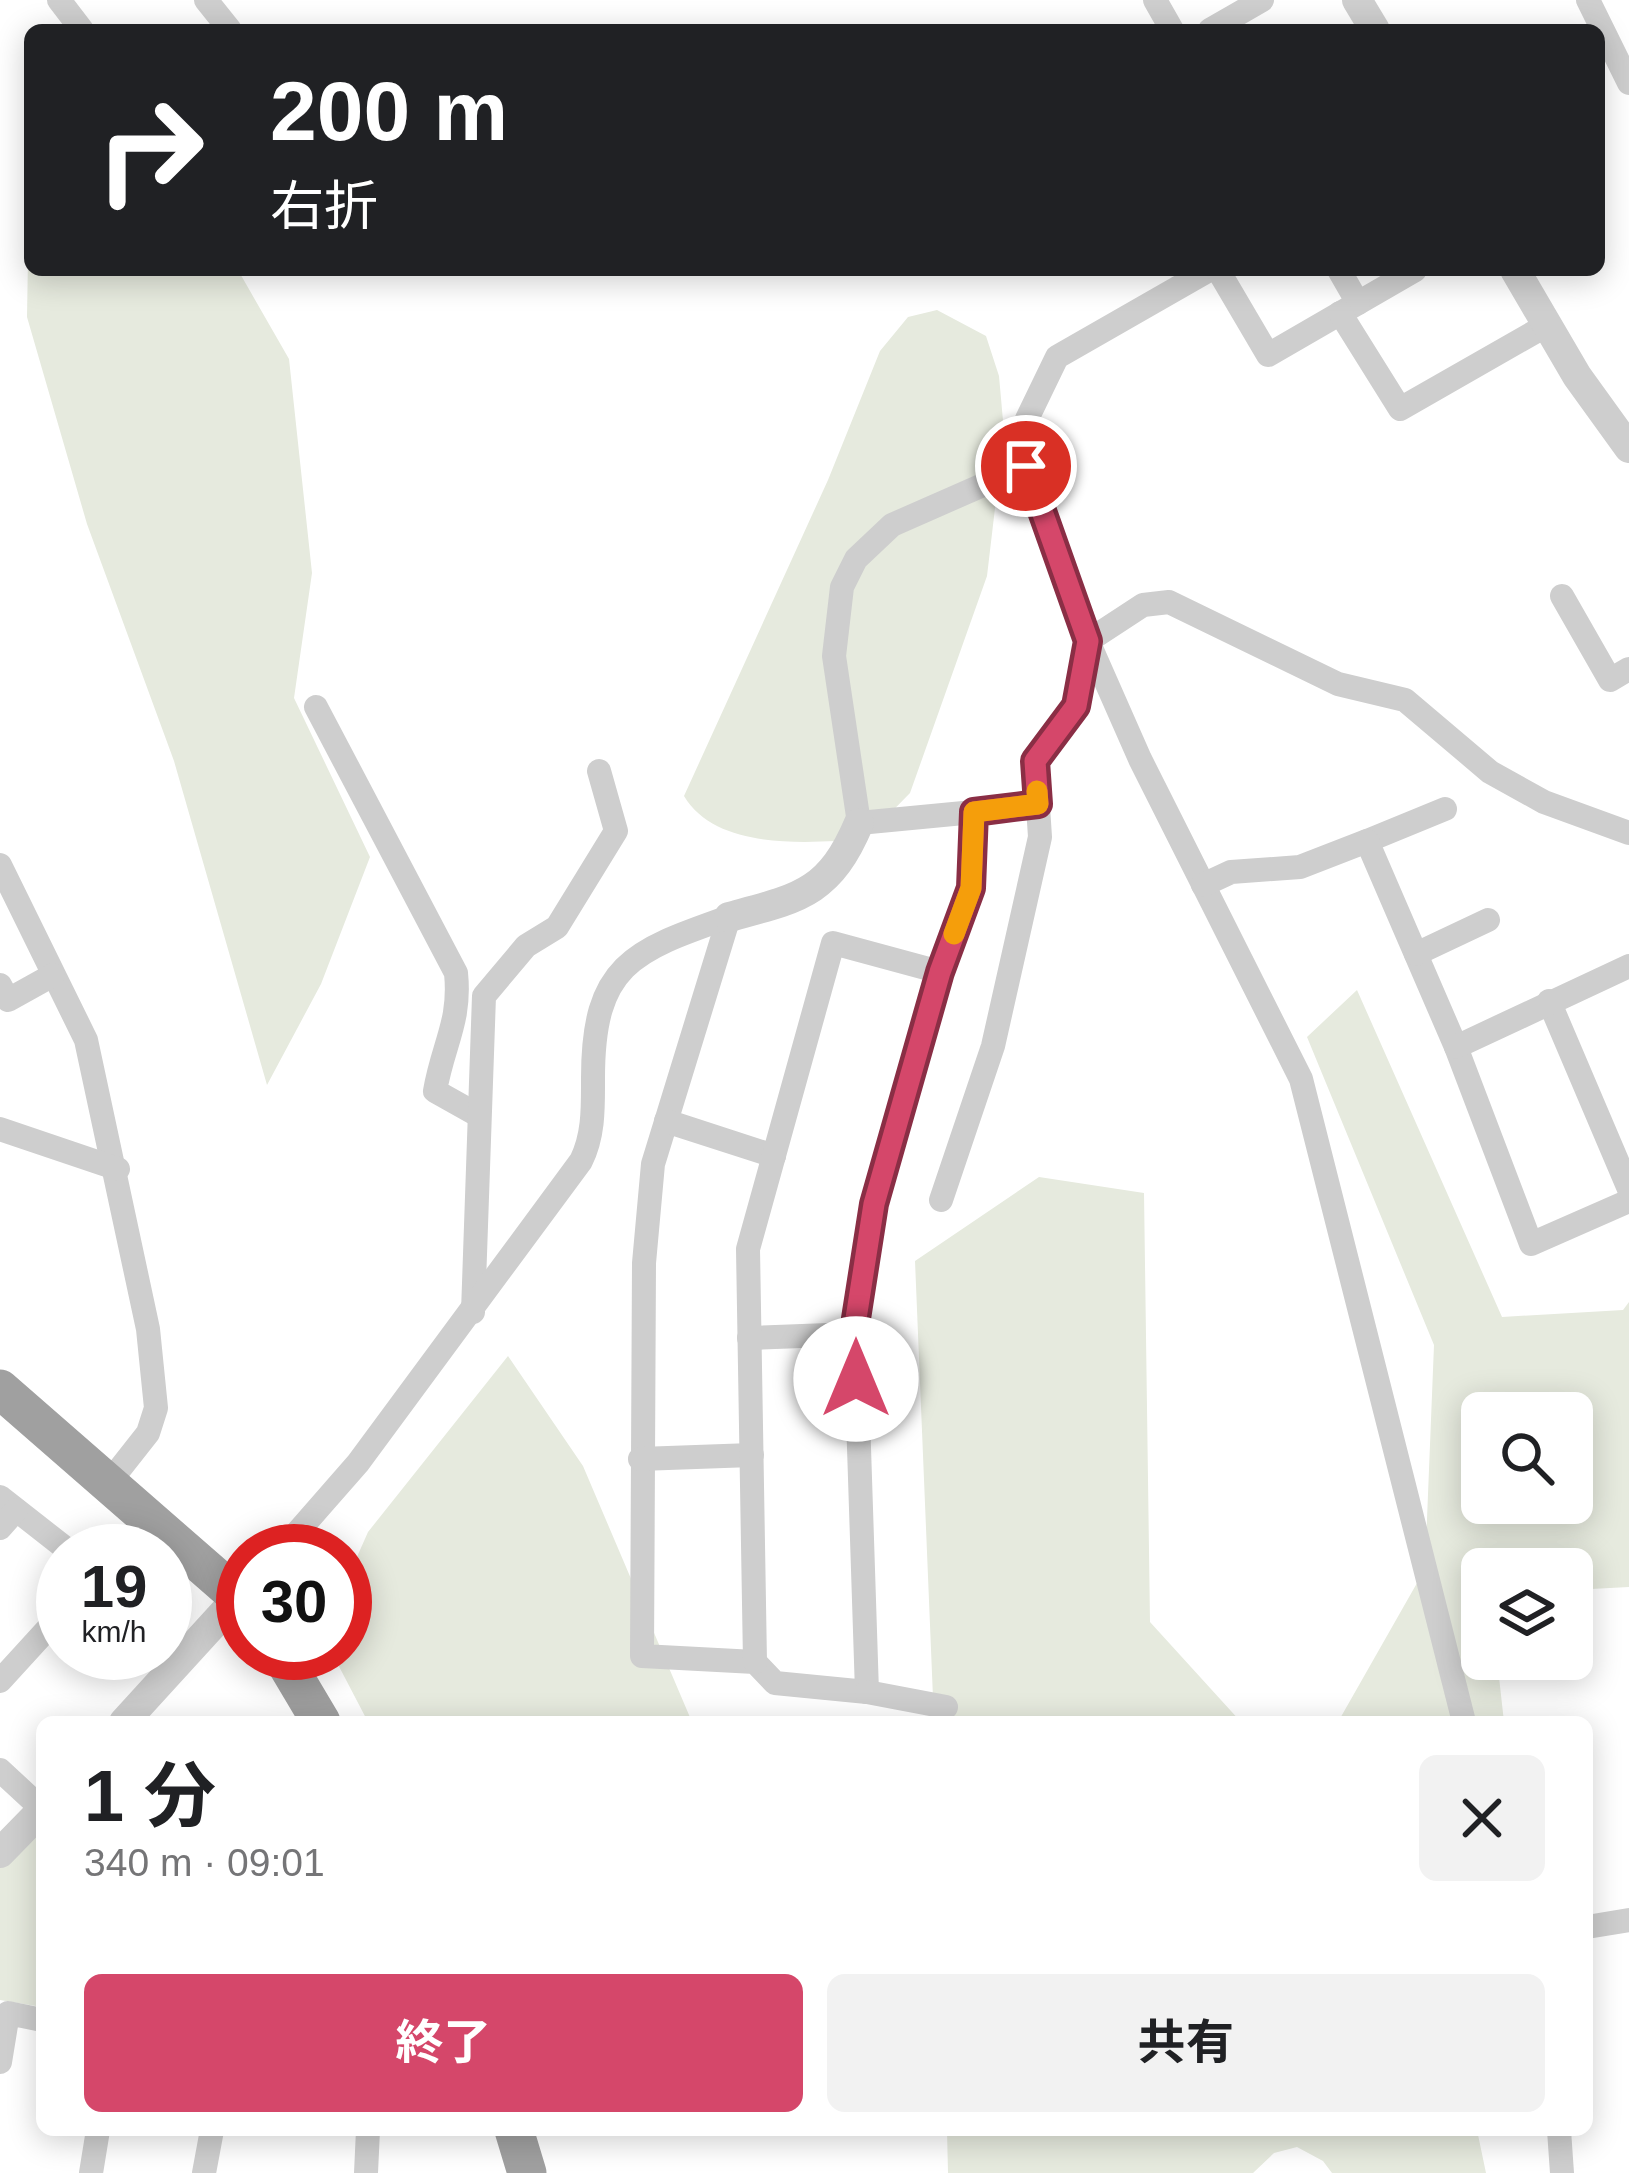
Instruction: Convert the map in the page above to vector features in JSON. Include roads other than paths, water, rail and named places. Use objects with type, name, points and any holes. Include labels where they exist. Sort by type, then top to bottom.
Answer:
[{"type":"highway","points":[[0,1389],[216,1573]]},
{"type":"highway","points":[[296,1680],[317,1716]]},
{"type":"highway","points":[[516,2136],[527,2173]]},
{"type":"street","points":[[59,0],[77,24]]},
{"type":"street","points":[[206,0],[225,24]]},
{"type":"street","points":[[1220,24],[1262,0]]},
{"type":"street","points":[[1613,45],[1629,82]]},
{"type":"street","points":[[1203,276],[1058,357],[1027,419],[1026,466],[1088,641],[1300,1079],[1462,1716]]},
{"type":"street","points":[[1218,276],[1268,355],[1404,276]]},
{"type":"street","points":[[1341,276],[1349,308],[1400,409],[1547,325]]},
{"type":"street","points":[[1518,276],[1629,448]]},
{"type":"street","points":[[304,1524],[358,1463],[472,1312],[589,1145],[593,1036],[610,981],[631,958],[656,943],[797,898],[835,873],[859,823],[834,656],[842,587],[856,559],[892,526],[1026,466]]},
{"type":"street","points":[[1562,596],[1610,680],[1629,669]]},
{"type":"street","points":[[941,1200],[993,1046],[1040,837],[1035,761],[1076,706],[1088,641],[1143,605],[1169,602],[1338,684],[1406,700],[1490,772],[1544,802],[1629,832]]},
{"type":"street","points":[[316,706],[456,973],[460,1011],[440,1060],[435,1091],[476,1114]]},
{"type":"street","points":[[472,1312],[484,996],[526,946],[557,927],[616,831],[599,771]]},
{"type":"street","points":[[859,823],[1038,804]]},
{"type":"street","points":[[1203,885],[1232,872],[1300,867],[1445,809]]},
{"type":"street","points":[[867,1692],[855,1334],[874,1204],[940,972],[971,888],[974,812]]},
{"type":"street","points":[[1367,841],[1456,1046],[1532,1244],[1629,1201]]},
{"type":"street","points":[[0,865],[86,1040],[118,1169],[148,1329],[156,1408],[148,1433],[111,1480]]},
{"type":"street","points":[[729,917],[652,1164],[644,1263],[642,1656],[755,1662]]},
{"type":"street","points":[[1416,954],[1488,920]]},
{"type":"street","points":[[940,972],[833,943],[748,1249],[755,1662],[775,1683],[867,1692],[946,1707]]},
{"type":"street","points":[[1456,1046],[1629,966]]},
{"type":"street","points":[[3,997],[53,975]]},
{"type":"street","points":[[1549,1001],[1629,1189]]},
{"type":"street","points":[[666,1121],[774,1156]]},
{"type":"street","points":[[0,1129],[118,1169]]},
{"type":"street","points":[[749,1338],[855,1334]]},
{"type":"street","points":[[640,1460],[752,1455]]},
{"type":"street","points":[[5,1511],[36,1530]]},
{"type":"street","points":[[130,1716],[216,1624]]},
{"type":"street","points":[[0,1682],[36,1642]]},
{"type":"street","points":[[0,1770],[36,1804]]},
{"type":"street","points":[[0,1853],[36,1816]]},
{"type":"street","points":[[1593,1926],[1629,1920]]},
{"type":"street","points":[[0,2062],[8,2014],[36,2019]]},
{"type":"street","points":[[91,2173],[97,2136]]},
{"type":"street","points":[[205,2173],[211,2136]]},
{"type":"street","points":[[366,2173],[368,2136]]},
{"type":"street","points":[[1559,2136],[1562,2173]]}]
